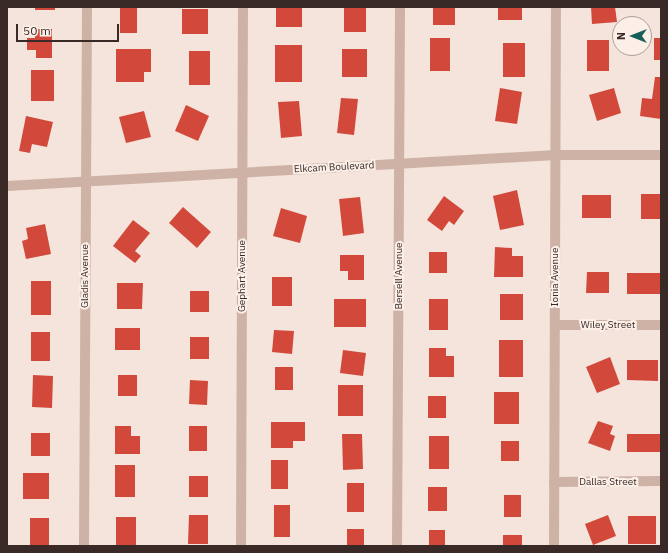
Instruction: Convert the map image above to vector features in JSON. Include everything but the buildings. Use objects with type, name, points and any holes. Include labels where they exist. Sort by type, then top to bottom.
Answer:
[{"type":"street","name":"Gladis Avenue","points":[[84,546],[87,7]]},
{"type":"street","name":"Gephart Avenue","points":[[241,546],[243,7]]},
{"type":"street","name":"Bersell Avenue","points":[[397,546],[400,7]]},
{"type":"street","name":"Ionia Avenue","points":[[554,546],[556,7]]},
{"type":"street","name":"Elkcam Boulevard","points":[[7,186],[556,155],[661,155]]},
{"type":"street","name":"Wiley Street","points":[[555,325],[661,325]]},
{"type":"street","name":"Dallas Street","points":[[554,482],[661,481]]}]
